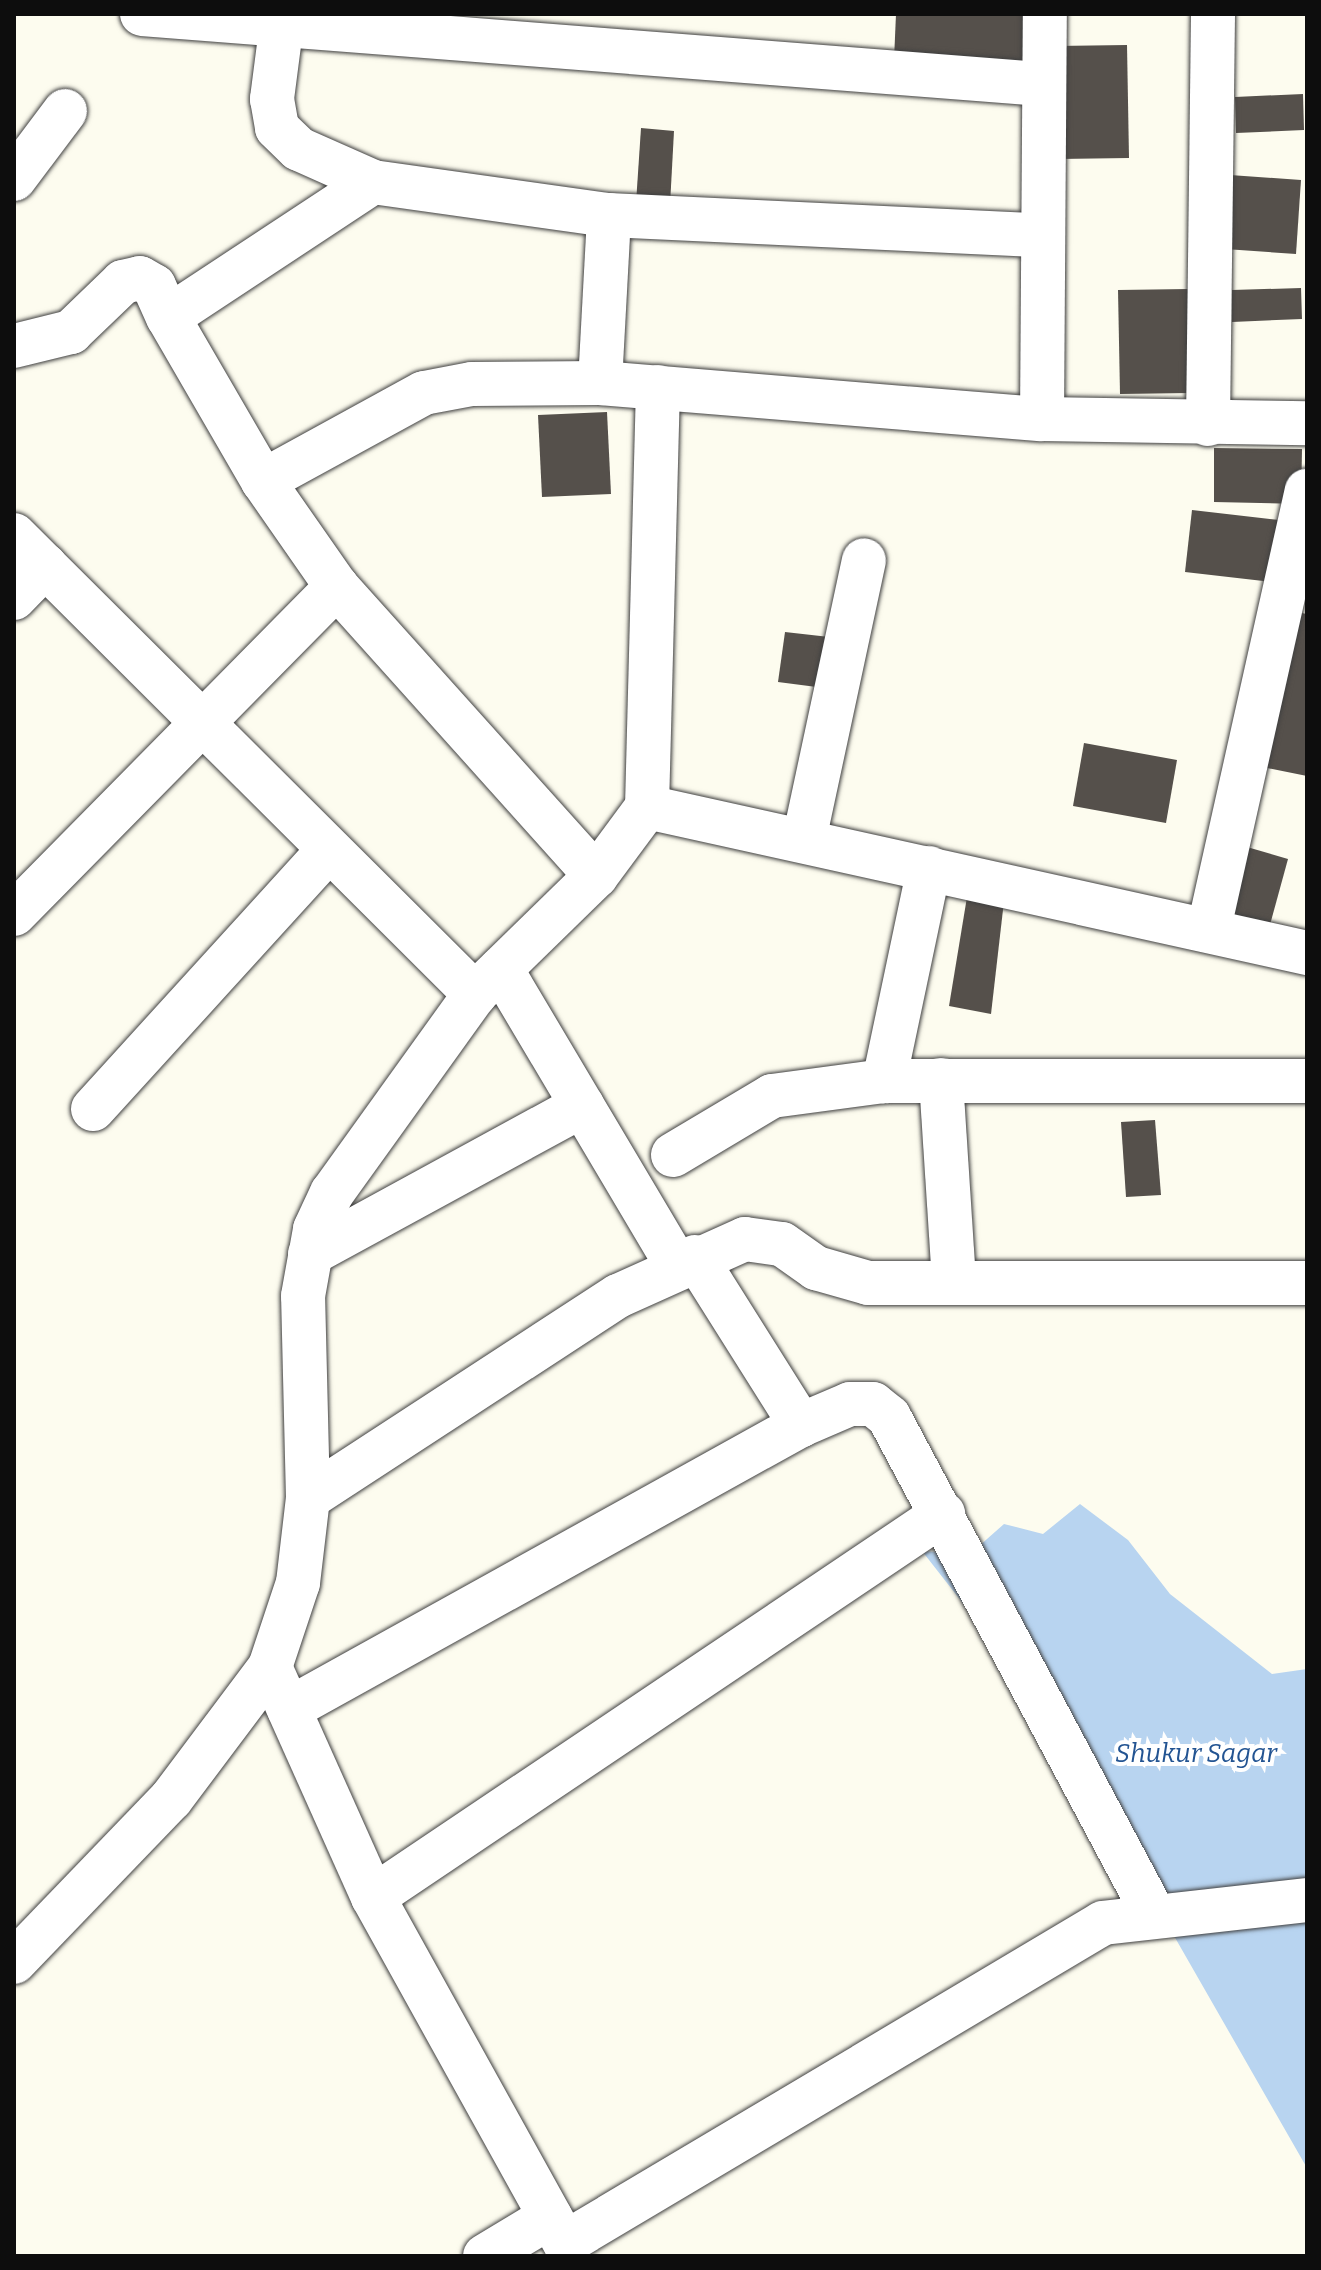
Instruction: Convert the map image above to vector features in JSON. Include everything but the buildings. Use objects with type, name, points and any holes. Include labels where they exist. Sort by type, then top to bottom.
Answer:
[{"type":"street","points":[[142,14],[282,20],[1042,84]]},
{"type":"street","points":[[1042,419],[1042,84],[1045,14]]},
{"type":"street","points":[[1208,424],[1213,14]]},
{"type":"street","points":[[282,20],[272,99],[277,128],[299,149],[373,182],[609,215],[1041,235]]},
{"type":"street","points":[[14,179],[65,111]]},
{"type":"street","points":[[168,317],[373,182]]},
{"type":"street","points":[[600,383],[609,215]]},
{"type":"street","points":[[14,346],[71,332],[123,282],[140,278],[154,286],[168,317],[263,481],[337,587],[596,876]]},
{"type":"street","points":[[263,481],[424,393],[472,384],[600,383],[1042,419],[1208,424],[1307,423]]},
{"type":"street","points":[[14,1962],[171,1799],[270,1667],[298,1583],[308,1498],[303,1296],[310,1254],[332,1193],[488,981],[596,876],[647,807],[658,387]]},
{"type":"street","points":[[1209,928],[1298,576],[1307,491]]},
{"type":"street","points":[[14,535],[202,720],[327,852],[488,981],[582,1106],[801,1425]]},
{"type":"street","points":[[804,840],[864,560]]},
{"type":"street","points":[[14,598],[45,566]]},
{"type":"street","points":[[14,914],[202,720],[337,587]]},
{"type":"street","points":[[647,807],[1209,928],[1307,953]]},
{"type":"street","points":[[93,1109],[327,852]]},
{"type":"street","points":[[884,1081],[929,868]]},
{"type":"street","points":[[941,1080],[954,1281]]},
{"type":"street","points":[[673,1155],[772,1096],[884,1081],[1307,1081]]},
{"type":"street","points":[[310,1254],[582,1106]]},
{"type":"street","points":[[308,1498],[618,1296],[686,1261],[745,1239],[782,1244],[816,1268],[868,1283],[1307,1283]]},
{"type":"street","points":[[289,1709],[801,1425],[850,1404],[873,1404],[889,1417],[943,1514],[1154,1915]]},
{"type":"street","points":[[373,1897],[943,1514]]},
{"type":"street","points":[[270,1667],[373,1897],[562,2239]]},
{"type":"street","points":[[485,2256],[562,2239],[1103,1923],[1307,1900]]},
{"type":"water","name":"Shukur Sagar","points":[[1080,1504],[1128,1540],[1170,1594],[1272,1674],[1307,1669],[1307,2168],[1040,1702],[922,1551],[970,1554],[1004,1524],[1043,1534]]}]
